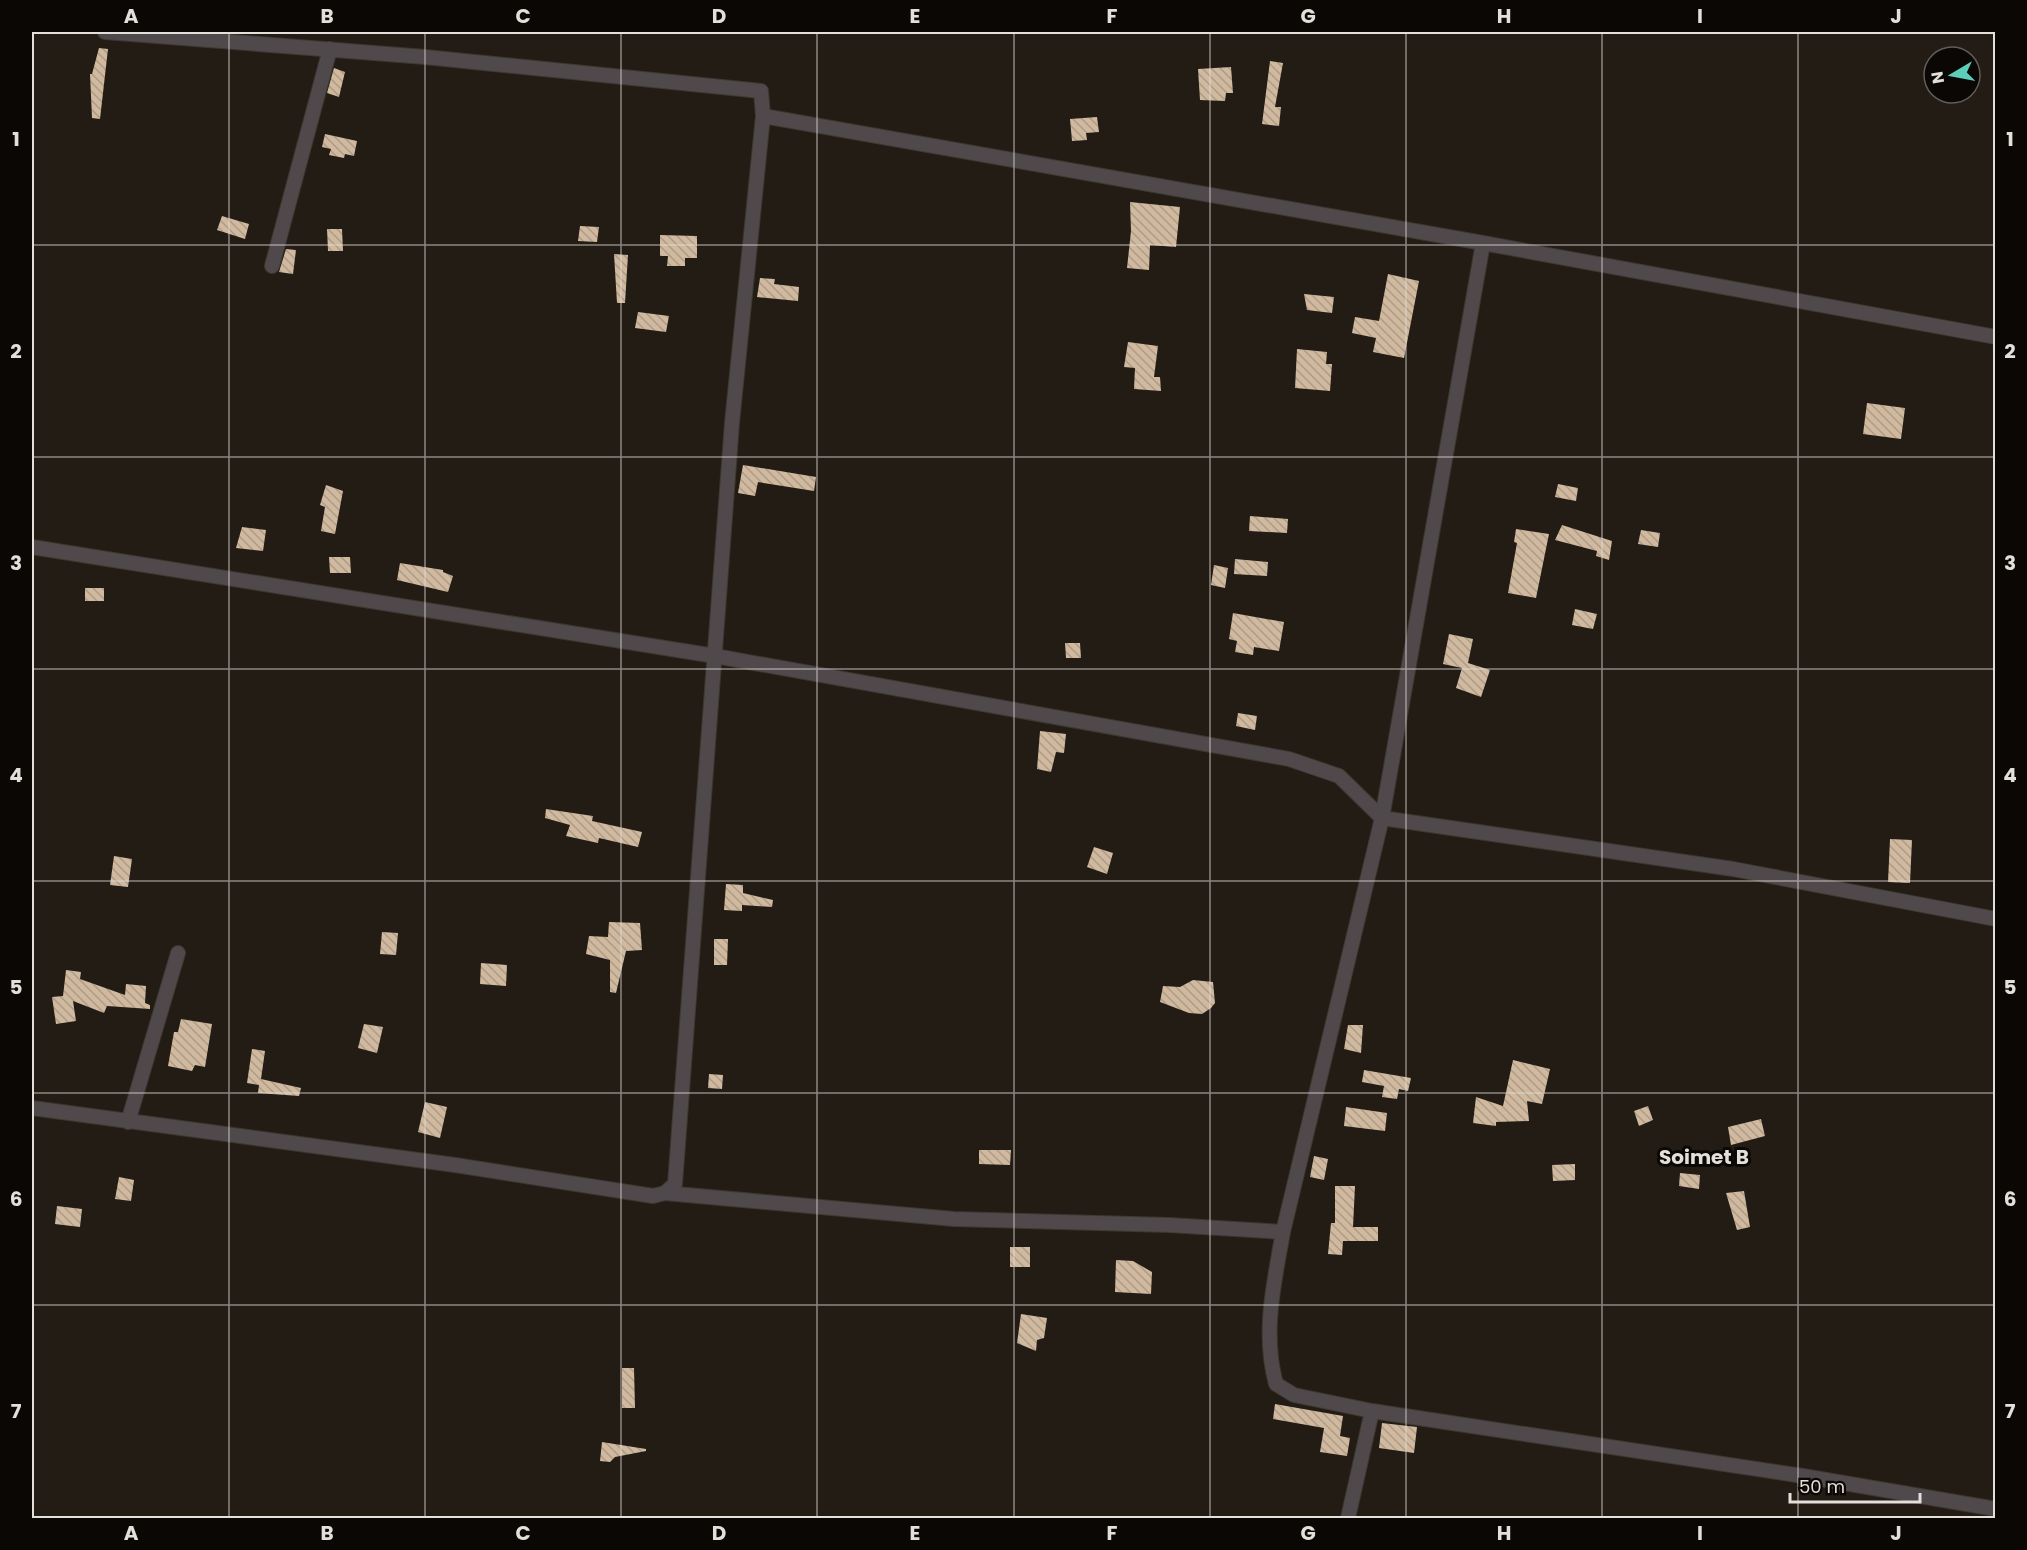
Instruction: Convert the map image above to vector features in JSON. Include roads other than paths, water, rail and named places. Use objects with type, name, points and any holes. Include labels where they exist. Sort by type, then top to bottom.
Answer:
[{"type":"street","points":[[105,32],[330,49],[761,91],[763,116],[732,423],[675,1184],[665,1193]]},
{"type":"street","points":[[272,266],[330,49]]},
{"type":"street","points":[[763,116],[1483,243],[1995,337]]},
{"type":"street","points":[[1483,243],[1382,818],[1283,1232],[1270,1309],[1269,1358],[1276,1383],[1294,1395],[1372,1411],[1803,1476],[1995,1509]]},
{"type":"street","points":[[32,547],[715,656],[1289,759],[1339,777],[1382,818],[1733,869],[1995,919]]},
{"type":"street","points":[[128,1122],[178,954]]},
{"type":"street","points":[[32,1108],[455,1165],[653,1196],[665,1193],[954,1219],[1169,1225],[1283,1232]]},
{"type":"street","points":[[1348,1518],[1372,1411]]},
{"type":"district","name":"Soimet B","points":[[1704,1157]]}]
